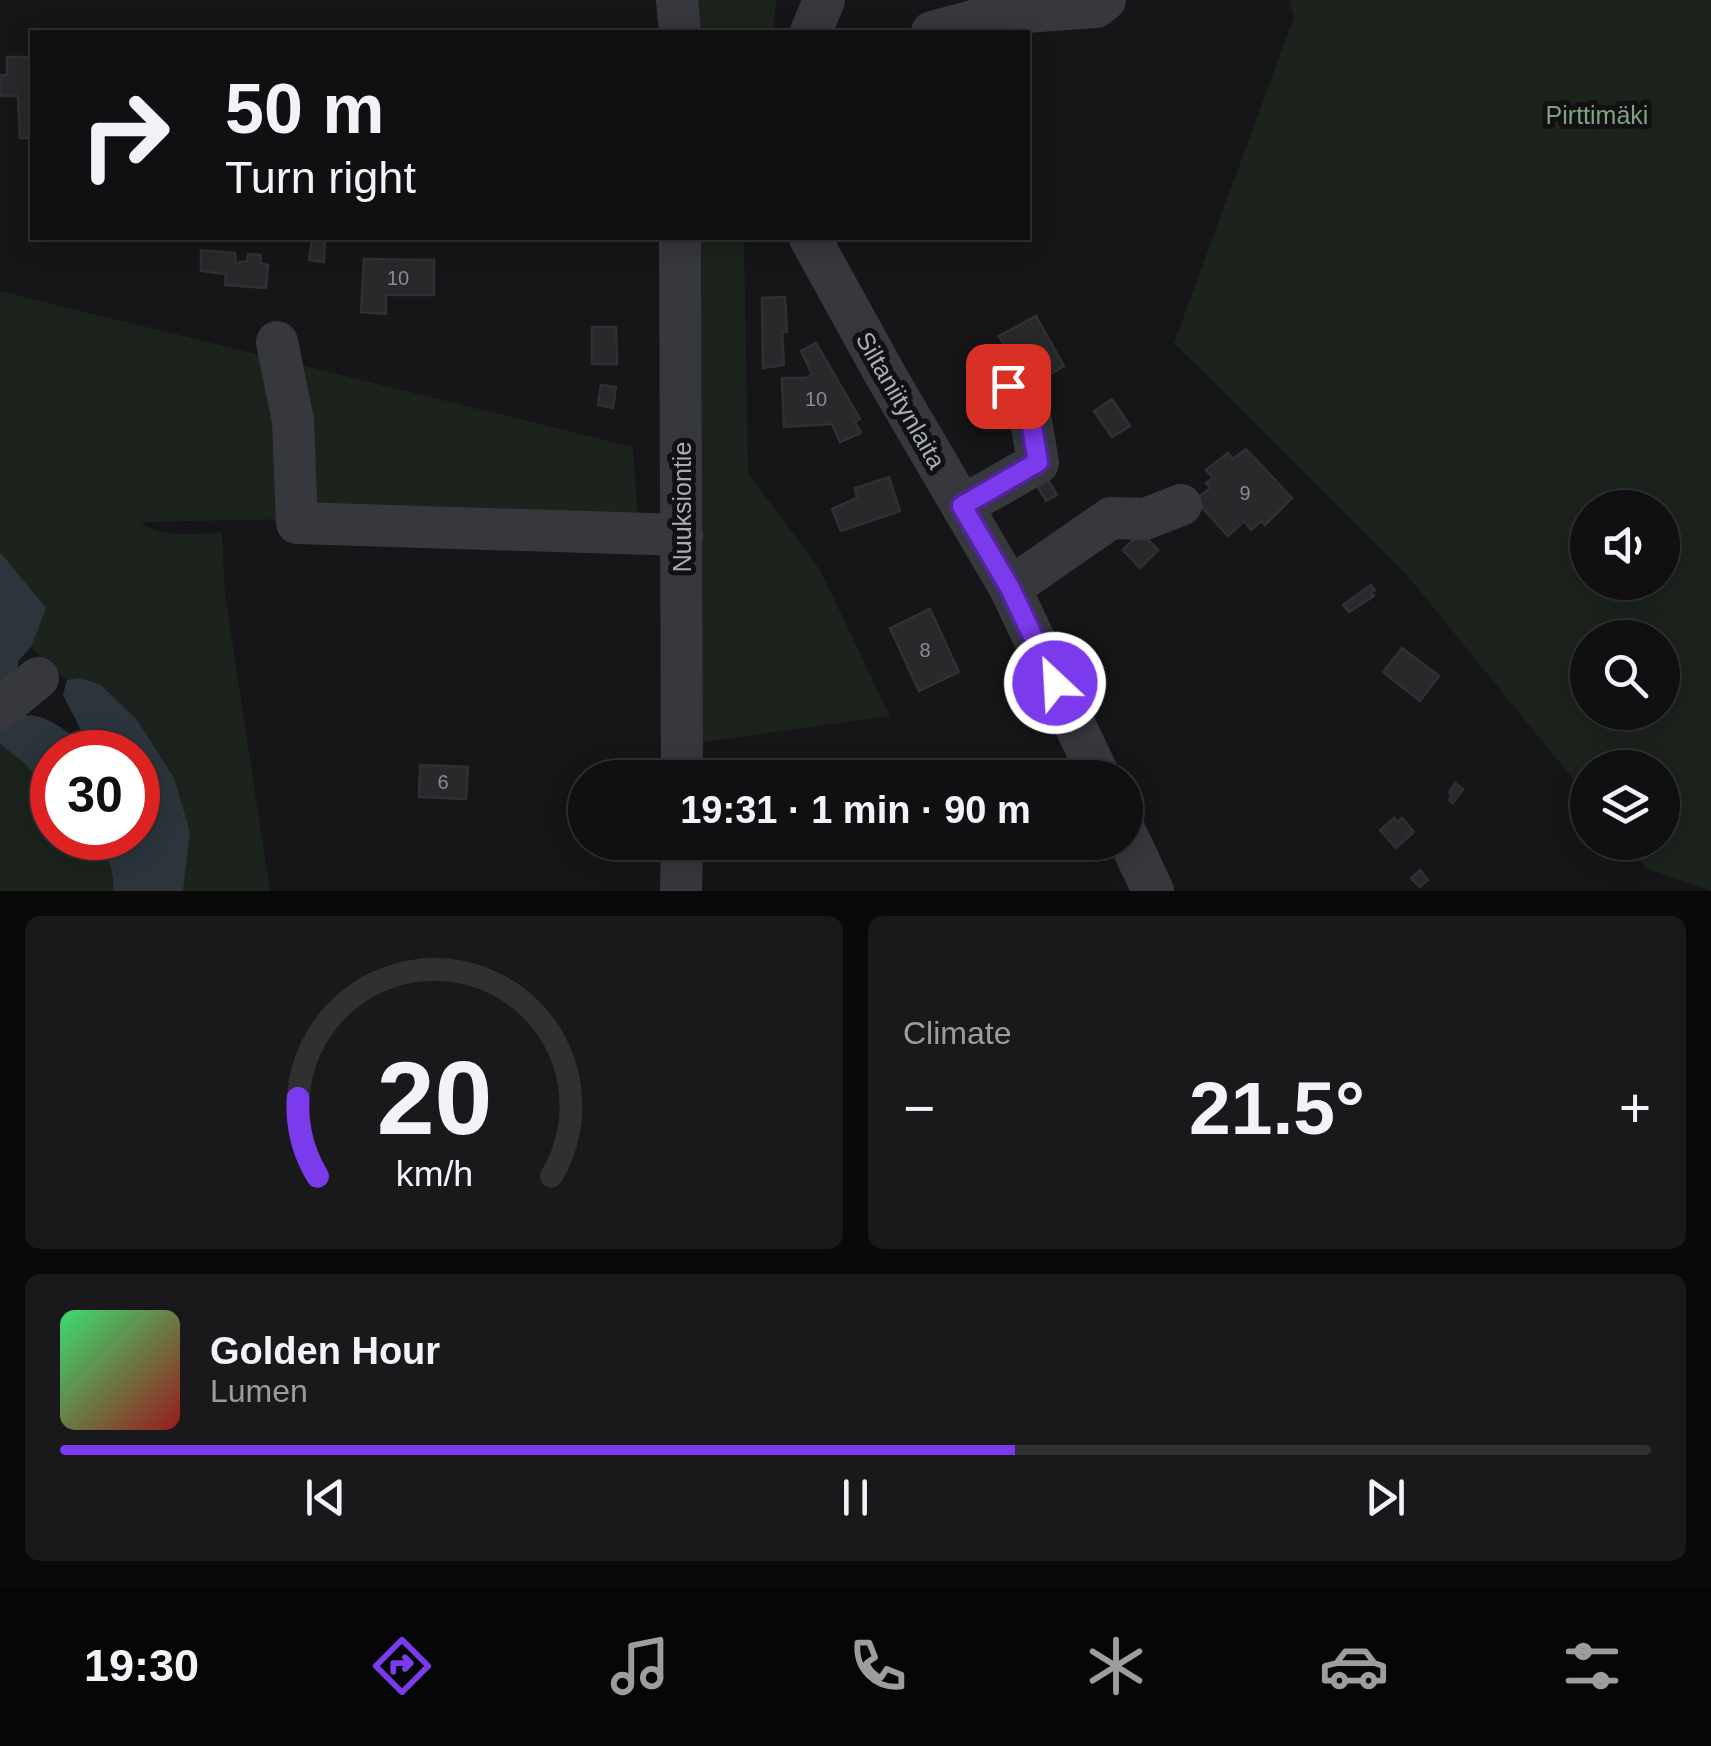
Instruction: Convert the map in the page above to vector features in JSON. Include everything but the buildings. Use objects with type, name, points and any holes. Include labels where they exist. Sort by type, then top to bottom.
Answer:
[{"type":"street","points":[[677,0],[677,30]]},
{"type":"street","points":[[811,30],[824,0]]},
{"type":"street","points":[[939,30],[999,14],[1096,7],[1105,0]]},
{"type":"street","name":"Nuuksiontie","points":[[680,240],[682,760]]},
{"type":"street","name":"Siltaniitynlaita","points":[[811,240],[936,487],[1010,588],[1091,760]]},
{"type":"street","points":[[277,342],[293,421],[297,523],[682,535]]},
{"type":"street","points":[[936,487],[1038,462],[1031,421],[1008,386]]},
{"type":"street","points":[[1010,588],[1111,518],[1145,519],[1180,504]]},
{"type":"street","points":[[0,710],[38,678]]},
{"type":"street","points":[[682,860],[682,891]]},
{"type":"street","points":[[1139,860],[1154,891]]},
{"type":"green space","points":[[696,0],[776,0],[773,30],[699,30]]},
{"type":"green space","name":"Pirttimäki","points":[[1289,0],[1711,0],[1711,891],[1647,869],[1639,860],[1680,860],[1680,750],[1570,750],[1570,775],[1406,574],[1174,343],[1294,17]]},
{"type":"green space","points":[[701,240],[754,240],[744,242],[748,473],[820,570],[890,716],[703,742]]},
{"type":"green space","points":[[0,291],[633,447],[638,522],[140,522],[169,533],[222,532],[225,594],[270,891],[183,891],[190,832],[160,769],[160,730],[142,730],[137,720],[101,685],[81,678],[67,680],[31,647],[45,608],[0,552]]},
{"type":"green space","points":[[0,744],[30,770],[30,860],[108,860],[113,891],[0,891]]},
{"type":"shaded area","points":[[0,552],[46,608],[31,647],[18,661],[16,688],[0,702]]},
{"type":"shaded area","points":[[81,678],[101,685],[143,730],[81,730],[63,695],[67,680]]},
{"type":"shaded area","points":[[32,715],[63,730],[30,730],[30,770],[0,744],[0,721]]},
{"type":"shaded area","points":[[160,756],[174,778],[190,832],[183,891],[113,891],[108,860],[160,860]]},
{"type":"route","points":[[1008,386],[1031,421],[1038,462],[962,506],[1010,588],[1055,683]]}]
